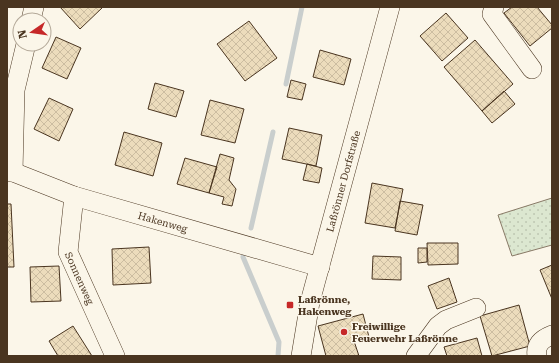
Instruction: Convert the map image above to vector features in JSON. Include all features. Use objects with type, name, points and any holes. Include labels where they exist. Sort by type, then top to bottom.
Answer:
[{"type":"street","name":"Laßrönner Dorfstraße","points":[[301,356],[310,302],[390,7]]},
{"type":"street","points":[[494,7],[492,14],[532,69]]},
{"type":"street","points":[[10,172],[15,90],[24,52]]},
{"type":"street","name":"Hakenweg","points":[[10,172],[74,196],[320,267]]},
{"type":"street","name":"Sonnenweg","points":[[74,196],[68,252],[115,356]]},
{"type":"street","points":[[416,356],[438,326],[446,320],[476,308]]},
{"type":"street","points":[[536,356],[539,342],[552,335]]},
{"type":"green space","points":[[552,198],[552,245],[512,256],[498,215]]},
{"type":"building","points":[[60,7],[103,7],[80,29]]},
{"type":"building","points":[[512,7],[537,7],[552,25],[552,28],[530,46],[504,13]]},
{"type":"building","points":[[446,13],[468,38],[442,61],[420,36]]},
{"type":"building","points":[[249,21],[277,58],[245,81],[217,44]]},
{"type":"building","points":[[56,37],[81,48],[67,79],[42,68],[49,52],[52,52],[52,46]]},
{"type":"building","points":[[475,40],[513,84],[482,111],[444,67]]},
{"type":"building","points":[[320,50],[351,59],[344,85],[313,77]]},
{"type":"building","points":[[291,80],[306,84],[302,100],[287,97]]},
{"type":"building","points":[[155,83],[184,91],[176,117],[148,109]]},
{"type":"building","points":[[504,91],[515,104],[492,123],[482,111]]},
{"type":"building","points":[[49,98],[73,109],[59,141],[34,129]]},
{"type":"building","points":[[210,100],[244,109],[235,143],[201,135]]},
{"type":"building","points":[[289,128],[322,135],[316,166],[282,159]]},
{"type":"building","points":[[124,132],[162,143],[153,176],[115,165]]},
{"type":"building","points":[[220,154],[234,158],[229,180],[236,189],[232,206],[222,204],[224,197],[209,193]]},
{"type":"building","points":[[185,158],[217,167],[209,193],[177,184]]},
{"type":"building","points":[[307,164],[322,168],[319,183],[303,180]]},
{"type":"building","points":[[372,183],[403,189],[395,228],[365,223]]},
{"type":"building","points":[[400,201],[423,205],[417,235],[395,231]]},
{"type":"building","points":[[7,204],[11,204],[14,267],[7,267]]},
{"type":"building","points":[[427,243],[458,243],[458,264],[428,265]]},
{"type":"building","points":[[149,247],[151,283],[113,285],[112,249]]},
{"type":"building","points":[[418,248],[427,248],[427,262],[418,263]]},
{"type":"building","points":[[373,256],[401,257],[401,280],[372,279]]},
{"type":"building","points":[[552,265],[552,299],[540,270]]},
{"type":"building","points":[[59,266],[61,301],[31,302],[30,267]]},
{"type":"building","points":[[449,278],[457,302],[437,309],[428,286]]},
{"type":"building","points":[[519,305],[530,346],[492,356],[480,316]]},
{"type":"building","name":"Freiwillige Feuerwehr Laßrönne","points":[[363,314],[369,337],[354,341],[359,356],[326,356],[318,326]]},
{"type":"building","points":[[73,326],[92,356],[58,356],[49,341]]},
{"type":"building","points":[[477,338],[482,356],[447,356],[444,347]]},
{"type":"waterway","points":[[286,84],[302,7]]},
{"type":"waterway","points":[[251,228],[273,132]]},
{"type":"waterway","points":[[243,257],[279,342],[278,356]]},
{"type":"place","name":"Laßrönne, Hakenweg","points":[[290,305]]},
{"type":"place","name":"Freiwillige Feuerwehr Laßrönne","points":[[344,332]]}]
